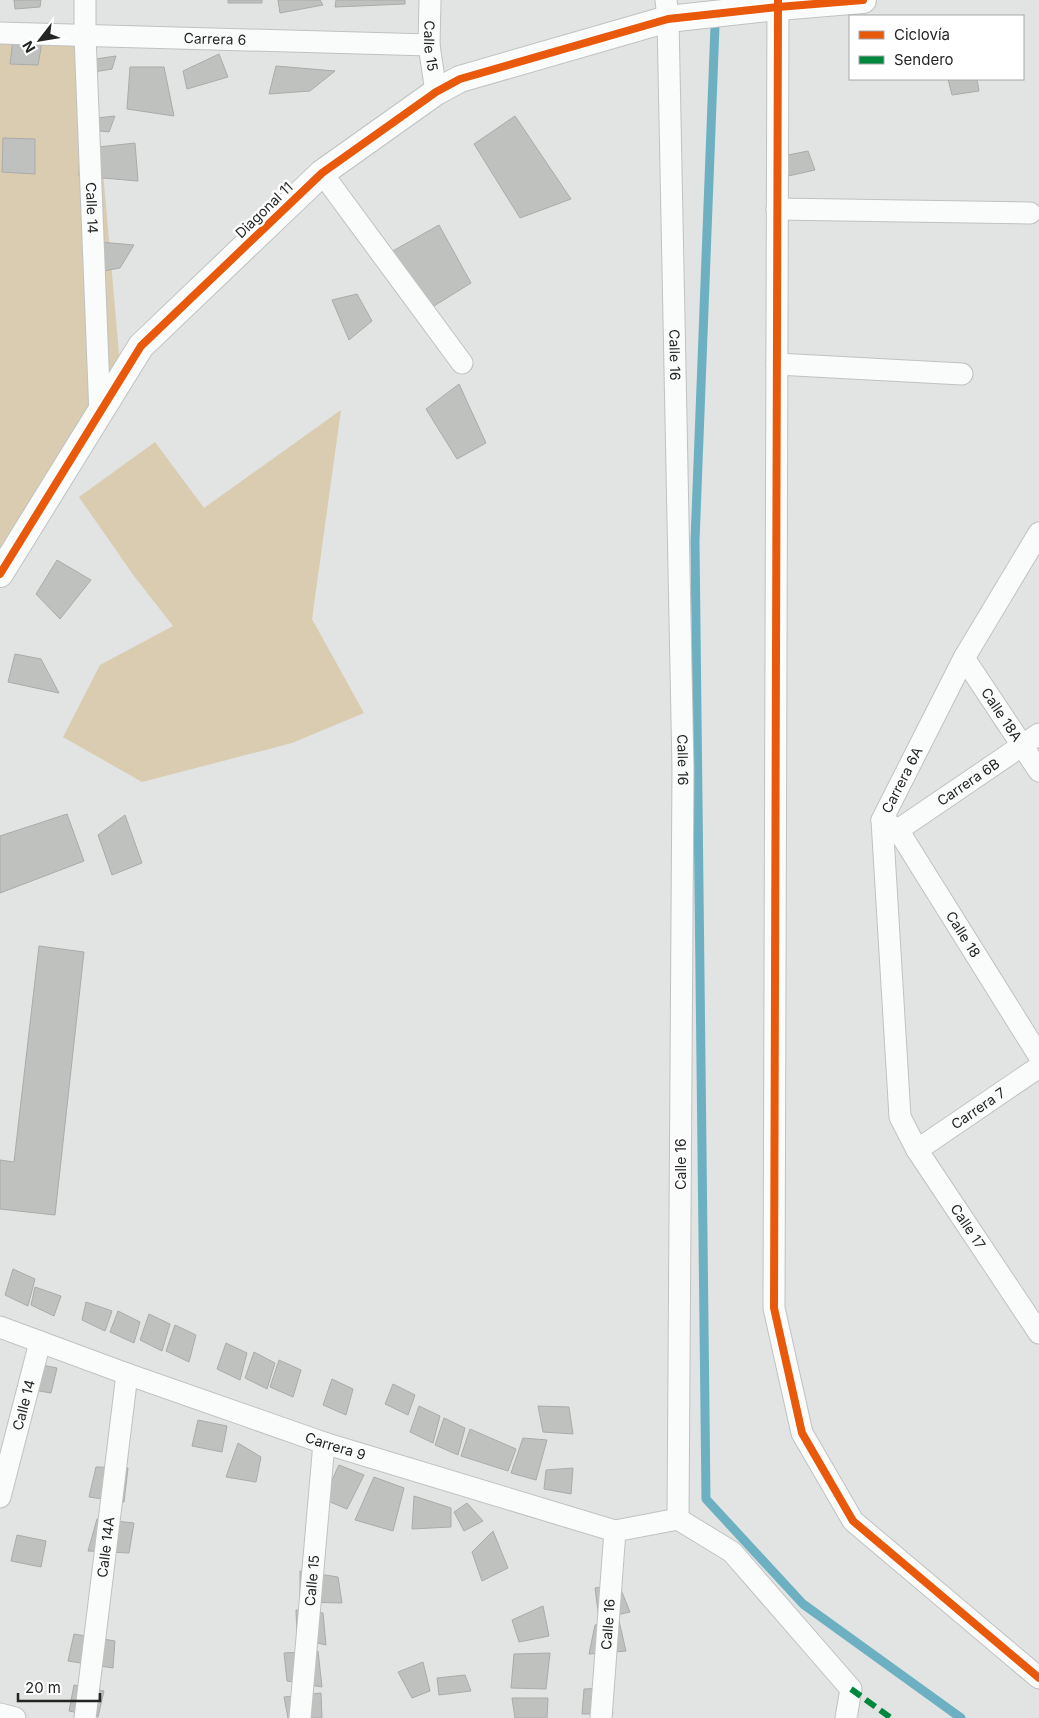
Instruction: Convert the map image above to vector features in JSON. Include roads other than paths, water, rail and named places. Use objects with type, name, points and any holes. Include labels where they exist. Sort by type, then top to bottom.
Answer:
[{"type":"street","name":"Calle 14","points":[[85,0],[100,415]]},
{"type":"street","name":"Calle 15","points":[[430,0],[430,45],[436,92]]},
{"type":"street","points":[[673,12],[863,0]]},
{"type":"street","points":[[771,5],[777,209],[774,1308],[802,1433],[853,1521],[1039,1678]]},
{"type":"street","name":"Diagonal 11","points":[[0,574],[142,346],[322,173],[436,92],[460,79],[673,12]]},
{"type":"street","name":"Calle 16","points":[[673,12],[683,769],[678,1519]]},
{"type":"street","name":"Carrera 6","points":[[0,33],[430,45]]},
{"type":"street","points":[[322,173],[462,363]]},
{"type":"street","points":[[777,209],[1030,213]]},
{"type":"street","points":[[777,364],[962,374]]},
{"type":"street","name":"Carrera 6A","points":[[900,1117],[890,825],[964,658],[1039,533]]},
{"type":"street","name":"Calle 18A","points":[[964,658],[1031,740],[1039,771]]},
{"type":"street","name":"Carrera 6B","points":[[890,825],[1031,740]]},
{"type":"street","name":"Calle 18","points":[[890,825],[1039,1056]]},
{"type":"street","name":"Carrera 7","points":[[917,1150],[1039,1067]]},
{"type":"street","name":"Calle 17","points":[[900,1117],[917,1150],[1039,1333]]},
{"type":"street","name":"Carrera 9","points":[[0,1327],[324,1443],[615,1531],[678,1519]]},
{"type":"street","name":"Calle 14","points":[[0,1497],[40,1342]]},
{"type":"street","name":"Calle 14A","points":[[85,1718],[127,1374]]},
{"type":"street","name":"Calle 15","points":[[300,1718],[324,1443]]},
{"type":"street","points":[[678,1519],[732,1552],[851,1689],[846,1718]]},
{"type":"street","name":"Calle 16","points":[[601,1718],[615,1531]]},
{"type":"street","points":[[0,1714],[15,1718]]},
{"type":"waterway","points":[[716,0],[695,541],[706,1499],[803,1604],[961,1718]]}]
